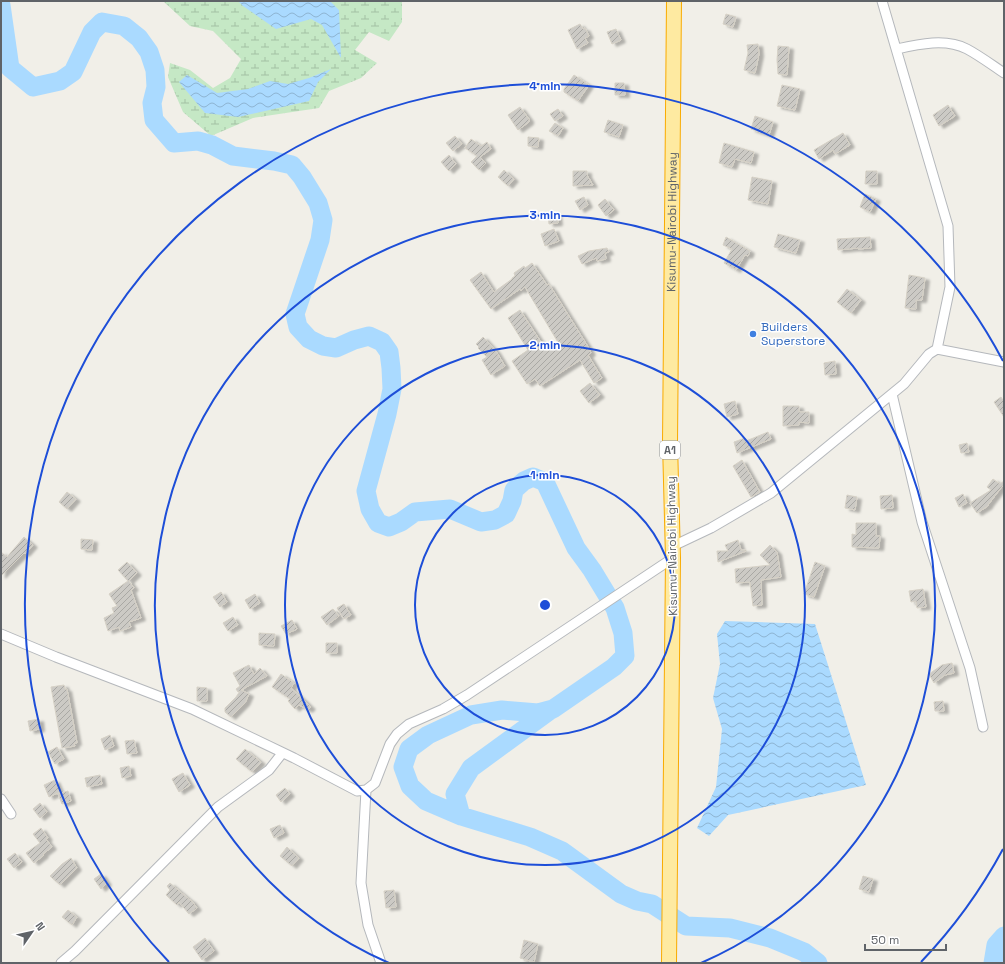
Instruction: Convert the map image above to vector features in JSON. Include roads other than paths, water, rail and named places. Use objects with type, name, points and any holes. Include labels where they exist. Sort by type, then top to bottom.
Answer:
[{"type":"highway","name":"Kisumu-Nairobi Highway","points":[[670,963],[673,552],[670,444],[674,1]]},
{"type":"street","points":[[882,1],[948,226],[950,287],[937,349]]},
{"type":"street","points":[[897,50],[922,44],[950,44],[966,48],[1004,73]]},
{"type":"street","points":[[1,634],[63,660],[192,709],[294,758],[344,786],[357,791],[366,790],[375,783],[390,744],[397,734],[410,724],[443,709],[467,695],[590,614],[673,552],[772,493],[904,384],[929,354],[937,349],[1004,362]]},
{"type":"street","points":[[892,394],[922,522],[970,668],[983,727]]},
{"type":"street","points":[[61,963],[76,951],[218,808],[269,770],[280,756]]},
{"type":"street","points":[[366,790],[361,883],[368,925],[381,963]]},
{"type":"street","points":[[1,799],[11,814]]},
{"type":"water","points":[[238,1],[330,1],[339,10],[341,58],[322,25],[311,19],[276,29]]},
{"type":"water","points":[[331,69],[318,82],[309,101],[238,117],[205,113],[179,82],[187,75],[217,93],[248,89],[270,81],[288,84],[309,78]]},
{"type":"water","points":[[725,621],[815,624],[866,785],[728,815],[709,836],[697,828],[716,787],[722,729],[713,698],[720,664],[717,634]]},
{"type":"waterway","points":[[1,5],[10,68],[33,87],[60,81],[73,72],[92,32],[102,22],[124,26],[139,38],[149,52],[155,70],[156,87],[152,103],[154,120],[174,143],[198,141],[212,145],[233,156],[274,161],[292,165],[302,177],[318,203],[323,220],[320,240],[295,314],[298,327],[309,339],[323,346],[336,348],[354,340],[369,336],[382,342],[389,352],[392,389],[387,414],[366,491],[370,509],[378,523],[389,527],[401,522],[415,512],[450,509],[481,522],[495,520],[506,514],[512,501],[514,490],[524,481],[533,477],[545,482],[576,548],[592,570],[615,608],[623,633],[625,656],[614,667],[553,709],[538,713],[502,710],[471,715],[428,735],[409,749],[403,767],[410,786],[426,801],[461,816],[530,837],[562,851],[621,894],[637,901],[652,904],[686,926],[730,928],[770,938],[804,952],[818,963]]},
{"type":"waterway","points":[[461,816],[455,794],[471,768],[549,711]]},
{"type":"waterway","points":[[993,963],[996,945],[1004,936]]},
{"type":"place","name":"Builders Superstore","points":[[753,334]]}]
